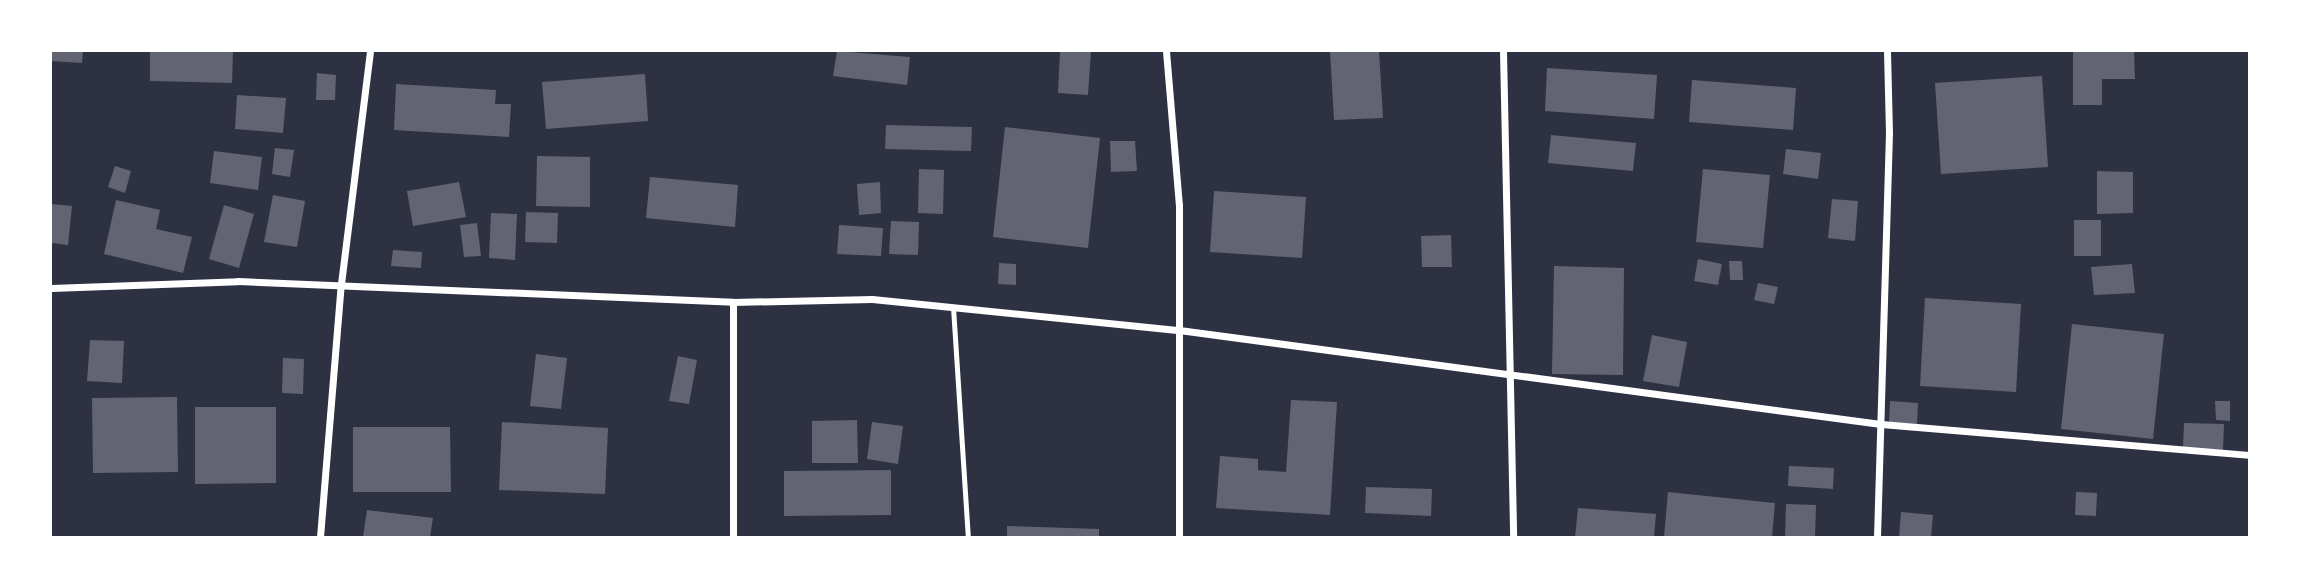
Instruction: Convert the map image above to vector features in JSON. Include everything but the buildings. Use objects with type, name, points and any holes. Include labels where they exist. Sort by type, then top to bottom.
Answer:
[{"type":"street","points":[[320,537],[341,284],[369,51]]},
{"type":"street","points":[[1166,51],[1179,205],[1179,537]]},
{"type":"street","points":[[1503,51],[1513,537]]},
{"type":"street","points":[[1877,537],[1889,133],[1887,51]]},
{"type":"street","points":[[51,288],[238,281],[733,302],[872,299],[1179,330],[1881,424],[2249,455]]},
{"type":"street","points":[[733,302],[733,537]]},
{"type":"lane","points":[[953,307],[968,537]]}]
